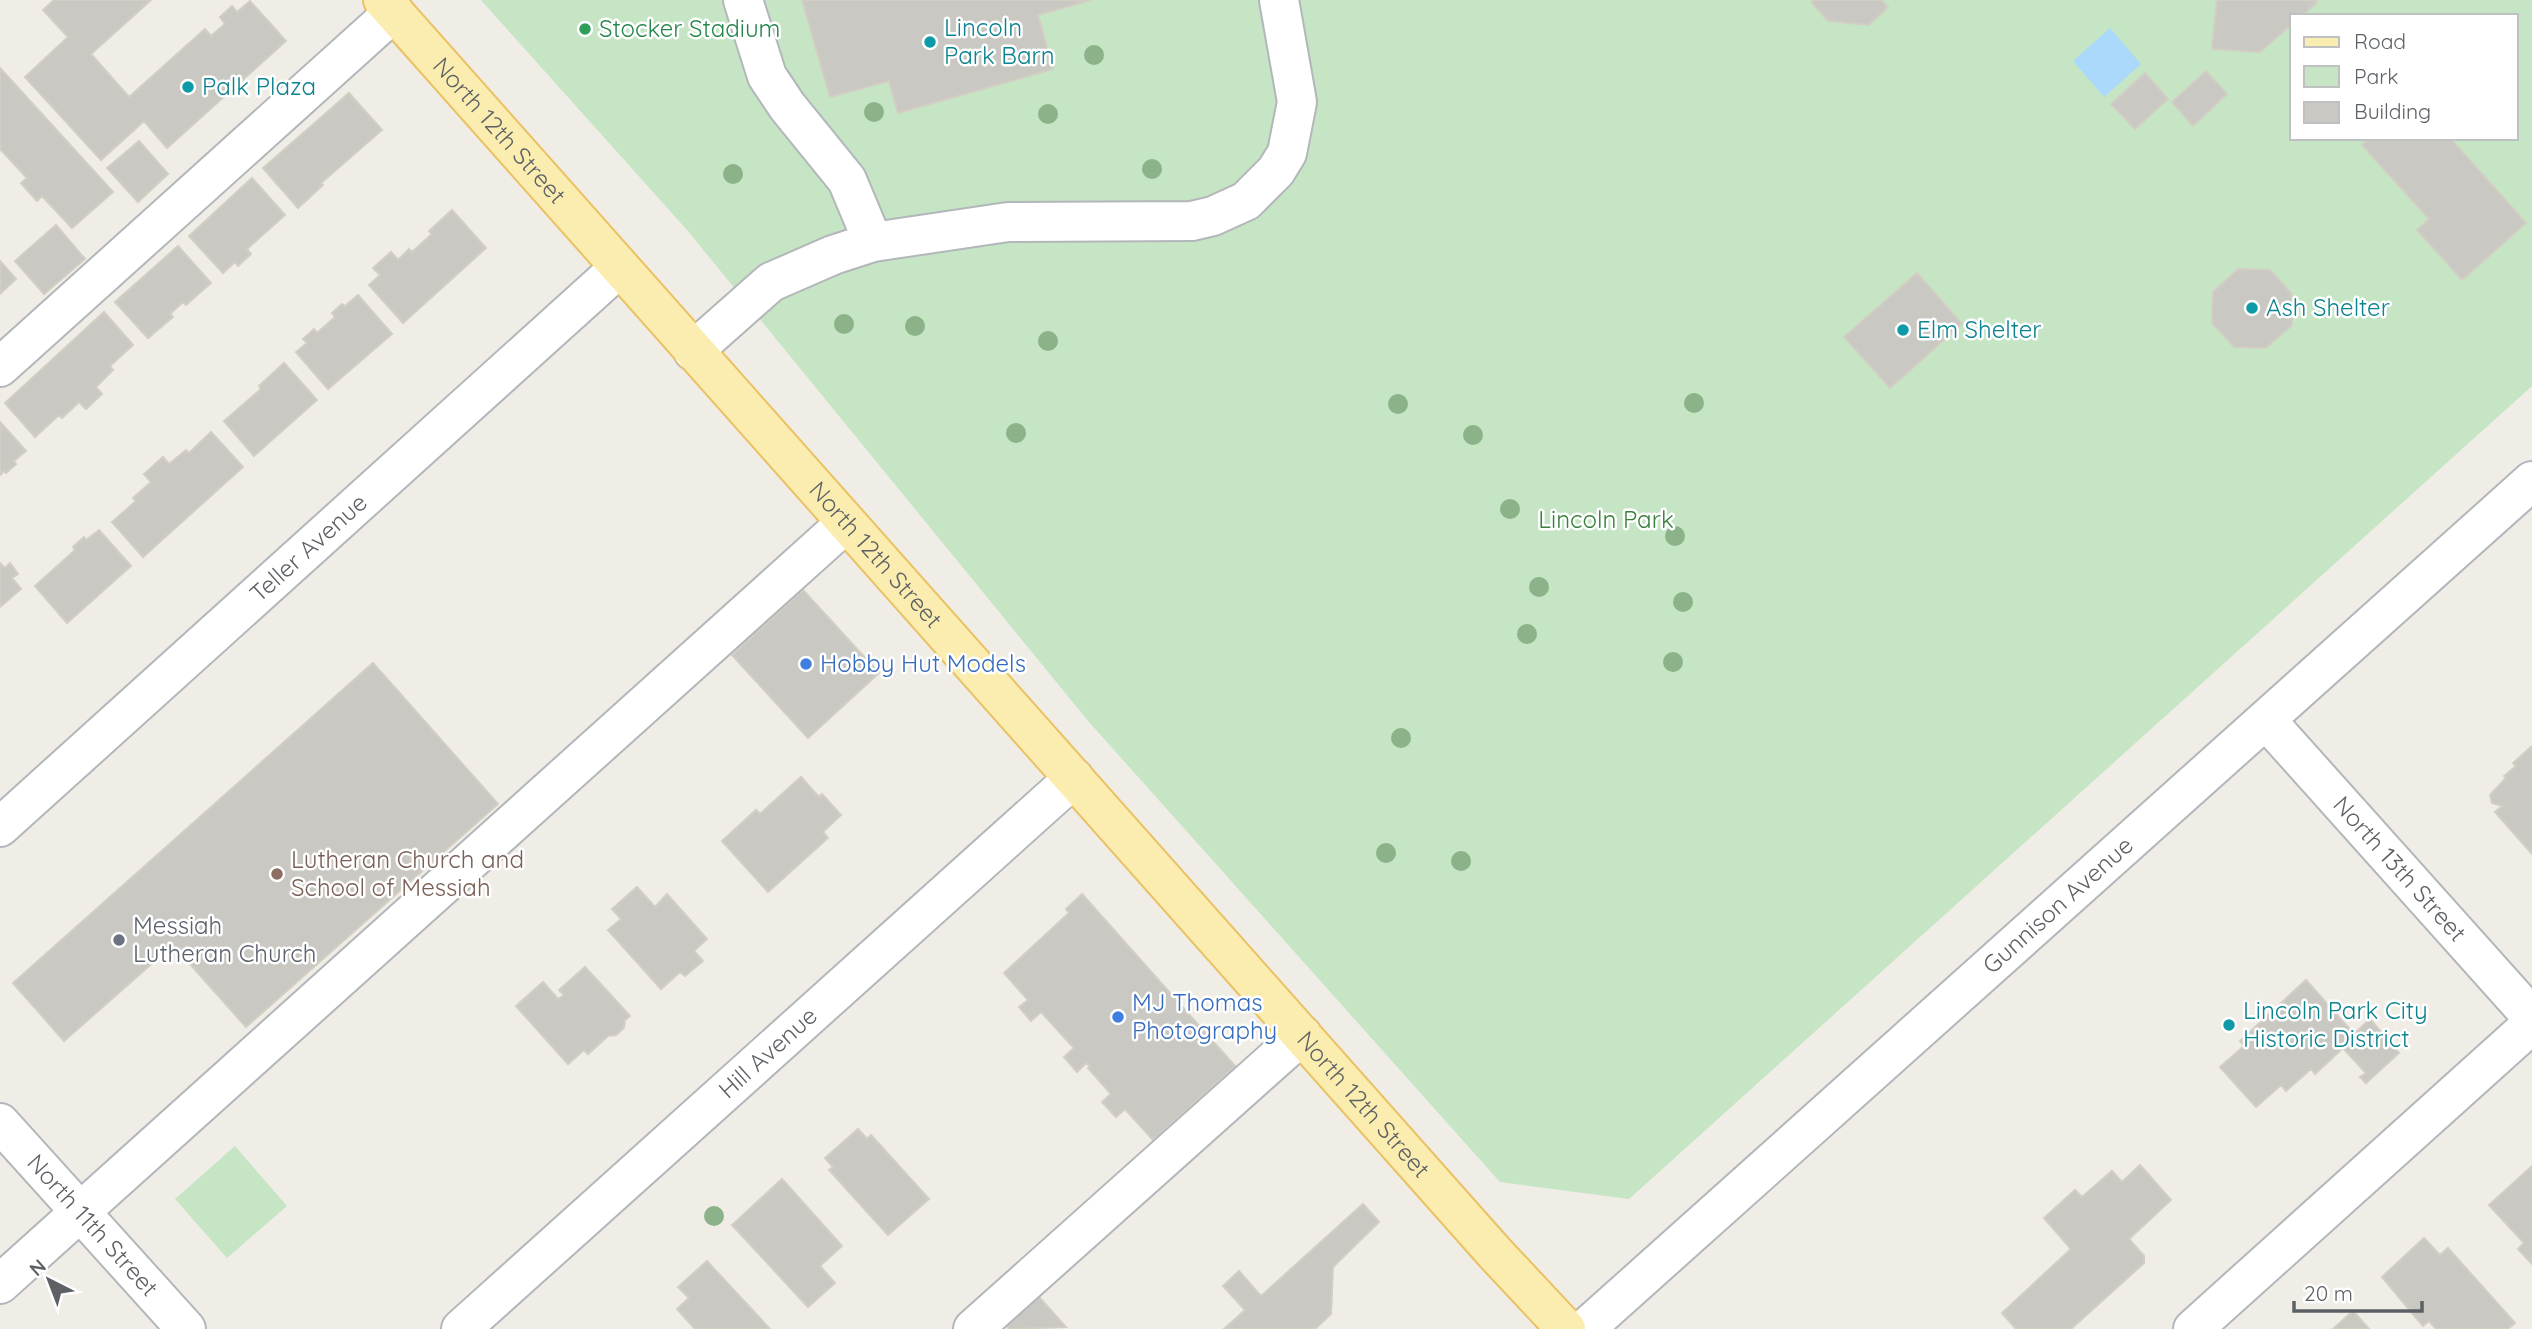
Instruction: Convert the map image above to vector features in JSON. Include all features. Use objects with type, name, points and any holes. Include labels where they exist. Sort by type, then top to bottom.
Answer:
[{"type":"main road","name":"North 12th Street","points":[[389,6],[619,268],[1566,1329]]},
{"type":"street","points":[[743,0],[767,76],[787,106],[847,180],[873,242]]},
{"type":"street","points":[[693,351],[771,282],[833,255],[873,242],[1007,222],[1192,222],[1246,201],[1276,171],[1287,153],[1297,102],[1279,0]]},
{"type":"street","points":[[0,367],[389,6]]},
{"type":"street","name":"Teller Avenue","points":[[0,827],[619,268]]},
{"type":"street","name":"Gunnison Avenue","points":[[1585,1329],[2532,481]]},
{"type":"street","points":[[0,1284],[846,523]]},
{"type":"street","name":"North 13th Street","points":[[2266,720],[2532,1017]]},
{"type":"street","name":"Hill Avenue","points":[[461,1329],[1074,778]]},
{"type":"street","points":[[2193,1329],[2532,1024]]},
{"type":"street","points":[[973,1329],[1302,1035]]},
{"type":"street","name":"North 11th Street","points":[[0,1123],[186,1329]]},
{"type":"green space","name":"Lincoln Park","points":[[481,0],[2532,0],[2532,386],[1629,1199],[1500,1182],[1089,722],[687,230]]},
{"type":"green space","points":[[235,1146],[287,1206],[227,1258],[175,1199]]},
{"type":"water","points":[[2110,28],[2141,64],[2104,97],[2073,61]]},
{"type":"building","name":"Palk Plaza","points":[[54,0],[151,0],[91,54],[129,97],[205,29],[211,36],[225,24],[220,17],[232,6],[237,12],[250,1],[286,41],[167,148],[144,121],[101,160],[25,77],[68,37],[43,10]]},
{"type":"building","name":"Lincoln Park Barn","points":[[802,0],[1091,0],[1038,15],[1053,69],[898,113],[889,81],[830,97]]},
{"type":"building","points":[[1814,0],[1882,0],[1888,7],[1869,25],[1828,21],[1812,3]]},
{"type":"building","points":[[2217,0],[2316,0],[2304,14],[2290,14],[2290,26],[2260,52],[2212,49]]},
{"type":"building","points":[[0,68],[113,192],[72,228],[42,196],[37,201],[21,183],[27,178],[0,149]]},
{"type":"building","points":[[2206,71],[2227,94],[2193,126],[2172,102]]},
{"type":"building","points":[[2145,73],[2168,99],[2135,129],[2111,104]]},
{"type":"building","points":[[349,93],[382,130],[321,183],[323,185],[298,208],[263,168]]},
{"type":"building","points":[[2367,140],[2452,140],[2526,223],[2462,280],[2417,230],[2429,219],[2362,145]]},
{"type":"building","points":[[139,141],[168,174],[138,202],[107,168]]},
{"type":"building","points":[[252,178],[285,215],[247,249],[251,254],[238,266],[235,262],[223,273],[189,236]]},
{"type":"building","points":[[452,210],[486,248],[403,323],[369,285],[380,275],[373,268],[391,252],[398,260],[409,249],[412,252],[432,234],[429,231]]},
{"type":"building","points":[[56,225],[85,259],[44,294],[15,261]]},
{"type":"building","points":[[178,246],[211,283],[186,305],[183,302],[170,314],[173,317],[148,338],[115,302]]},
{"type":"building","points":[[0,261],[16,279],[0,294]]},
{"type":"building","name":"Ash Shelter","points":[[2238,269],[2270,270],[2291,293],[2292,325],[2266,348],[2234,347],[2212,323],[2213,292]]},
{"type":"building","name":"Elm Shelter","points":[[1917,273],[1962,324],[1890,388],[1844,337]]},
{"type":"building","points":[[358,295],[392,334],[328,389],[296,352],[307,343],[303,339],[314,329],[317,333],[335,317],[332,313]]},
{"type":"building","points":[[104,312],[133,345],[110,366],[113,370],[96,387],[102,394],[86,409],[79,402],[62,418],[59,415],[35,437],[5,403]]},
{"type":"building","points":[[284,363],[317,400],[254,456],[224,421],[261,389],[259,386]]},
{"type":"building","points":[[0,422],[26,451],[14,461],[16,464],[0,475]]},
{"type":"building","points":[[211,432],[243,467],[143,557],[112,522],[136,501],[133,498],[151,482],[144,474],[163,457],[169,464],[186,450],[189,453]]},
{"type":"building","points":[[99,530],[131,566],[67,623],[35,586],[75,550],[73,547],[84,537],[86,540]]},
{"type":"building","points":[[0,563],[5,568],[10,563],[18,574],[12,578],[21,589],[0,607]]},
{"type":"building","name":"Hobby Hut Models","points":[[803,590],[879,673],[808,738],[732,655]]},
{"type":"building","name":"Lutheran Church and School of Messiah","points":[[373,663],[498,804],[246,1027],[173,945],[64,1041],[13,983]]},
{"type":"building","points":[[2532,746],[2532,854],[2495,812],[2502,806],[2492,803],[2490,795],[2506,778],[2504,776],[2516,766],[2513,763]]},
{"type":"building","points":[[801,777],[819,797],[822,794],[841,815],[823,832],[828,838],[768,892],[722,841],[756,810],[760,814]]},
{"type":"building","points":[[637,887],[655,907],[667,894],[707,939],[694,951],[703,961],[685,976],[680,972],[661,989],[608,930],[621,919],[612,909]]},
{"type":"building","name":"MJ Thomas Photography","points":[[1082,894],[1235,1066],[1153,1140],[1125,1109],[1116,1117],[1102,1102],[1111,1094],[1088,1068],[1090,1066],[1086,1063],[1077,1072],[1064,1057],[1074,1048],[1041,1012],[1031,1021],[1019,1007],[1028,1000],[1004,973],[1069,913],[1066,909]]},
{"type":"building","points":[[585,967],[630,1016],[625,1020],[624,1028],[616,1035],[608,1036],[588,1054],[584,1050],[568,1064],[516,1006],[543,982],[558,999],[564,995],[559,990]]},
{"type":"building","points":[[2306,980],[2354,1034],[2370,1019],[2399,1053],[2366,1083],[2360,1077],[2366,1073],[2343,1048],[2315,1074],[2311,1069],[2286,1091],[2281,1085],[2256,1107],[2220,1067],[2244,1046],[2240,1041]]},
{"type":"building","points":[[858,1129],[867,1139],[871,1135],[929,1199],[888,1235],[829,1170],[833,1167],[825,1158]]},
{"type":"building","points":[[2140,1165],[2171,1200],[2129,1239],[2144,1256],[2144,1263],[2071,1329],[2016,1329],[2002,1313],[2071,1249],[2044,1218],[2075,1190],[2082,1197],[2112,1171],[2122,1182]]},
{"type":"building","points":[[2532,1166],[2532,1264],[2518,1249],[2524,1243],[2489,1205]]},
{"type":"building","points":[[782,1179],[842,1246],[820,1266],[835,1283],[808,1307],[732,1225]]},
{"type":"building","points":[[1363,1204],[1379,1222],[1333,1267],[1331,1314],[1315,1329],[1224,1329],[1245,1310],[1223,1286],[1239,1271],[1261,1296]]},
{"type":"building","points":[[2424,1238],[2440,1255],[2448,1248],[2515,1323],[2508,1329],[2436,1329],[2429,1321],[2423,1326],[2382,1277]]},
{"type":"building","points":[[707,1261],[770,1329],[695,1329],[677,1309],[689,1298],[678,1287]]},
{"type":"building","points":[[1039,1297],[1066,1327],[1009,1329],[1007,1326]]},
{"type":"building","points":[[2353,1311],[2369,1329],[2333,1329]]},
{"type":"place","name":"Stocker Stadium","points":[[585,29]]},
{"type":"place","name":"Lincoln Park Barn","points":[[930,42]]},
{"type":"place","name":"Palk Plaza","points":[[188,87]]},
{"type":"place","name":"Ash Shelter","points":[[2252,308]]},
{"type":"place","name":"Elm Shelter","points":[[1903,330]]},
{"type":"place","name":"Hobby Hut Models","points":[[806,664]]},
{"type":"place","name":"Lutheran Church and School of Messiah","points":[[277,874]]},
{"type":"place","name":"Messiah Lutheran Church","points":[[119,940]]},
{"type":"place","name":"MJ Thomas Photography","points":[[1118,1017]]},
{"type":"place","name":"Lincoln Park City Historic District","points":[[2229,1025]]}]
